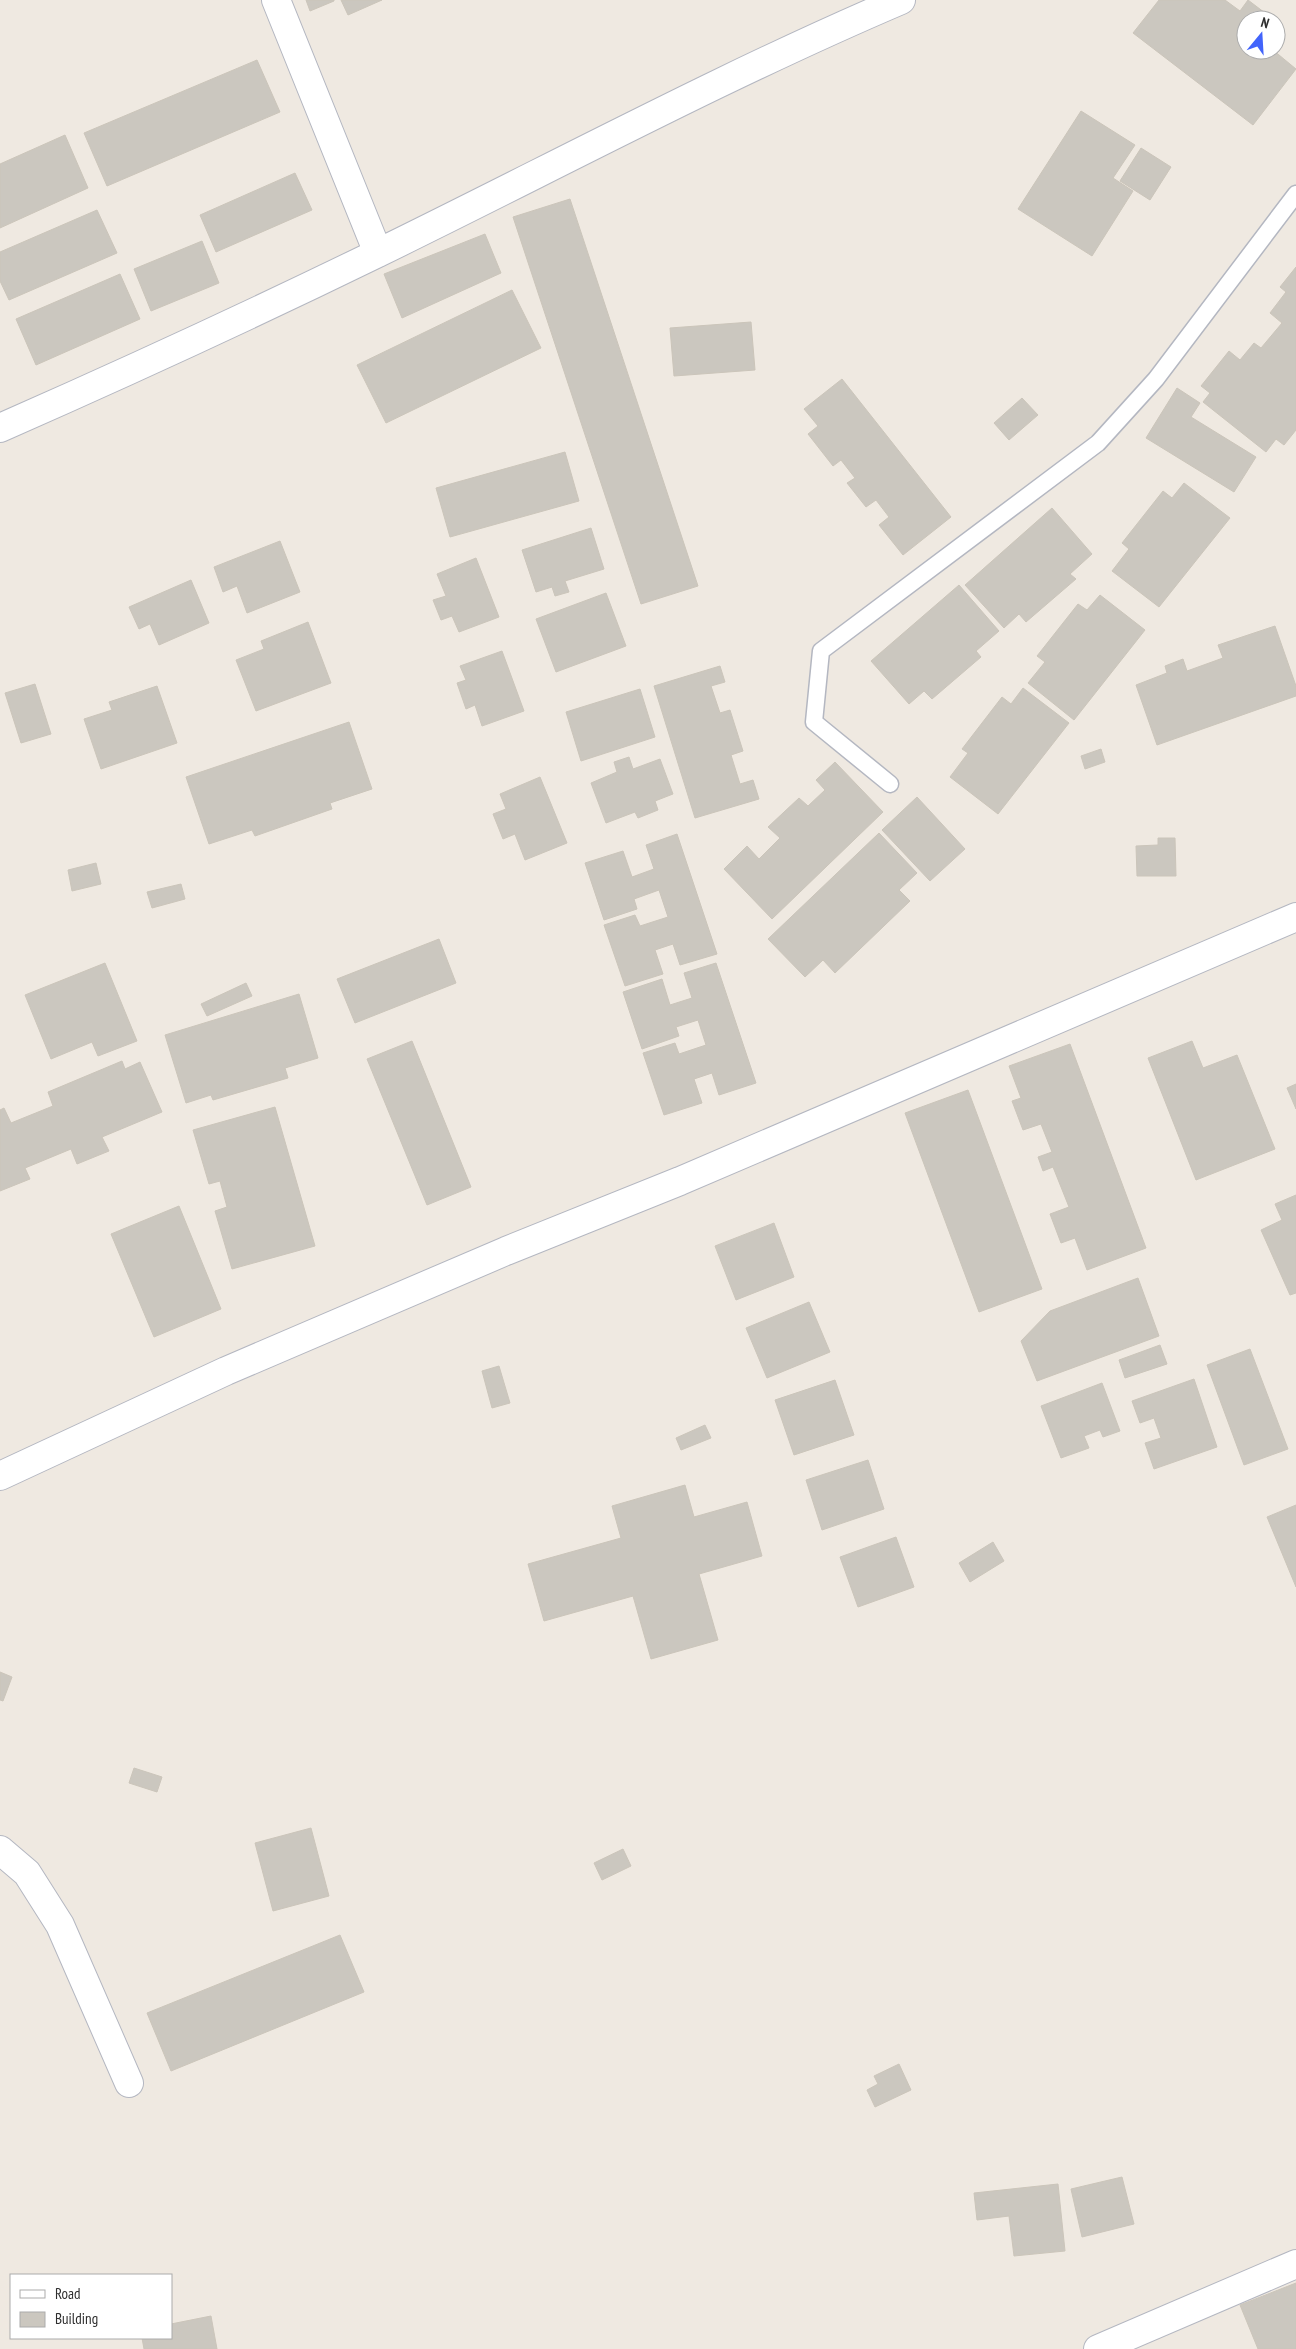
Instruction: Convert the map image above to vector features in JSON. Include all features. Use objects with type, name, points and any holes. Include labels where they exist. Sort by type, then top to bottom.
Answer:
[{"type":"street","points":[[276,0],[378,253]]},
{"type":"street","points":[[0,428],[119,376],[378,253],[733,76],[901,0]]},
{"type":"street","points":[[0,1476],[226,1371],[506,1251],[680,1182],[1296,917]]},
{"type":"street","points":[[0,1850],[27,1873],[60,1925],[129,2083]]},
{"type":"street","points":[[1098,2349],[1296,2264]]},
{"type":"lane","points":[[890,784],[814,722],[820,651],[1098,443],[1156,379],[1296,194]]},
{"type":"building","points":[[306,0],[334,0],[334,1],[310,11]]},
{"type":"building","points":[[341,0],[382,0],[348,15]]},
{"type":"building","points":[[1159,0],[1225,0],[1239,10],[1236,10],[1236,60],[1285,60],[1296,69],[1253,125],[1133,33]]},
{"type":"building","points":[[1248,0],[1261,10],[1241,10]]},
{"type":"building","points":[[257,60],[280,112],[107,186],[84,133]]},
{"type":"building","points":[[1081,111],[1135,145],[1113,178],[1133,191],[1092,256],[1018,209]]},
{"type":"building","points":[[65,135],[88,188],[0,228],[0,164]]},
{"type":"building","points":[[1141,148],[1171,167],[1150,200],[1120,181]]},
{"type":"building","points":[[295,173],[312,210],[216,252],[200,215]]},
{"type":"building","points":[[570,199],[698,586],[641,604],[513,217]]},
{"type":"building","points":[[97,210],[117,253],[9,300],[0,281],[0,252]]},
{"type":"building","points":[[485,234],[501,273],[402,318],[384,274]]},
{"type":"building","points":[[202,241],[219,283],[151,311],[134,269]]},
{"type":"building","points":[[1296,267],[1296,430],[1284,445],[1276,439],[1266,452],[1203,402],[1210,393],[1201,386],[1229,351],[1240,360],[1254,343],[1261,348],[1282,323],[1270,313],[1286,292],[1280,287]]},
{"type":"building","points":[[120,274],[140,319],[36,365],[16,319]]},
{"type":"building","points":[[512,290],[541,348],[386,423],[357,365]]},
{"type":"building","points":[[751,322],[755,370],[674,376],[670,328]]},
{"type":"building","points":[[842,379],[951,517],[903,555],[879,525],[889,517],[876,500],[866,507],[847,483],[855,478],[841,460],[833,466],[808,434],[818,426],[804,409]]},
{"type":"building","points":[[1177,388],[1200,403],[1191,417],[1256,457],[1234,492],[1146,438]]},
{"type":"building","points":[[1022,398],[1038,415],[1009,440],[994,423]]},
{"type":"building","points":[[565,452],[579,501],[450,537],[436,488]]},
{"type":"building","points":[[1184,483],[1230,518],[1159,607],[1112,571],[1129,549],[1122,543],[1163,491],[1172,498]]},
{"type":"building","points":[[1052,508],[1092,554],[1070,574],[1076,579],[1026,622],[1019,614],[1004,628],[965,585]]},
{"type":"building","points":[[591,528],[604,569],[565,581],[569,592],[555,596],[552,587],[536,592],[522,550]]},
{"type":"building","points":[[280,541],[300,592],[247,613],[237,586],[223,592],[214,567]]},
{"type":"building","points":[[476,558],[499,617],[459,632],[452,616],[441,620],[433,600],[446,596],[437,574]]},
{"type":"building","points":[[191,580],[209,623],[159,645],[150,624],[139,629],[129,607]]},
{"type":"building","points":[[959,585],[999,631],[976,651],[981,657],[932,699],[924,691],[909,704],[871,661]]},
{"type":"building","points":[[606,593],[626,646],[556,672],[536,619]]},
{"type":"building","points":[[1100,595],[1145,630],[1074,720],[1028,683],[1045,662],[1037,656],[1078,604],[1087,610]]},
{"type":"building","points":[[308,622],[331,683],[256,711],[236,660],[264,649],[261,641]]},
{"type":"building","points":[[1275,626],[1296,686],[1296,696],[1157,745],[1136,685],[1167,673],[1165,666],[1183,659],[1187,671],[1223,658],[1218,645]]},
{"type":"building","points":[[502,651],[524,711],[482,726],[475,705],[466,709],[457,683],[466,680],[460,666]]},
{"type":"building","points":[[720,666],[725,682],[711,686],[720,713],[730,710],[743,751],[731,755],[740,784],[753,780],[759,799],[695,818],[654,686]]},
{"type":"building","points":[[35,684],[51,734],[21,743],[5,693]]},
{"type":"building","points":[[157,686],[177,743],[101,769],[84,719],[112,710],[109,702]]},
{"type":"building","points":[[1023,688],[1069,723],[998,814],[950,777],[968,753],[962,749],[1002,697],[1011,704]]},
{"type":"building","points":[[640,689],[655,737],[581,761],[566,712]]},
{"type":"building","points":[[349,722],[372,789],[330,803],[332,809],[255,836],[252,830],[209,844],[186,777]]},
{"type":"building","points":[[1101,749],[1105,762],[1085,769],[1081,756]]},
{"type":"building","points":[[629,757],[633,769],[660,759],[673,794],[655,801],[658,810],[638,818],[635,812],[606,823],[591,783],[617,772],[614,762]]},
{"type":"building","points":[[835,762],[883,812],[772,919],[724,869],[747,846],[759,859],[780,838],[768,827],[799,798],[808,806],[825,790],[816,780]]},
{"type":"building","points":[[540,777],[567,843],[525,860],[515,834],[503,839],[493,814],[506,809],[500,794]]},
{"type":"building","points":[[917,797],[965,849],[930,881],[882,830]]},
{"type":"building","points":[[879,833],[917,873],[899,890],[910,901],[835,973],[823,960],[805,977],[768,939]]},
{"type":"building","points":[[677,834],[717,954],[680,965],[673,944],[655,950],[663,974],[625,986],[604,925],[635,915],[640,926],[668,917],[659,890],[634,899],[637,909],[604,920],[585,863],[623,851],[632,877],[654,869],[646,845]]},
{"type":"building","points":[[1158,838],[1175,838],[1176,876],[1137,876],[1136,846],[1158,845]]},
{"type":"building","points":[[96,863],[101,884],[72,891],[68,870]]},
{"type":"building","points":[[181,884],[185,899],[152,908],[147,892]]},
{"type":"building","points":[[439,939],[456,983],[355,1023],[337,979]]},
{"type":"building","points":[[105,963],[137,1041],[98,1056],[92,1042],[51,1059],[25,995]]},
{"type":"building","points":[[716,963],[756,1083],[719,1095],[712,1073],[694,1079],[702,1103],[664,1115],[643,1053],[675,1043],[679,1054],[706,1045],[698,1020],[676,1027],[679,1036],[642,1049],[623,992],[662,979],[670,1005],[692,998],[684,973]]},
{"type":"building","points":[[246,983],[252,996],[207,1016],[201,1004]]},
{"type":"building","points":[[299,994],[318,1058],[285,1068],[288,1078],[213,1100],[211,1095],[186,1103],[165,1035]]},
{"type":"building","points":[[412,1041],[471,1187],[427,1205],[367,1059]]},
{"type":"building","points":[[1192,1041],[1203,1068],[1237,1055],[1275,1149],[1196,1180],[1148,1058]]},
{"type":"building","points":[[1070,1044],[1146,1248],[1087,1270],[1075,1238],[1061,1243],[1050,1214],[1069,1207],[1053,1167],[1043,1171],[1038,1157],[1052,1152],[1041,1124],[1023,1130],[1012,1101],[1021,1098],[1009,1066]]},
{"type":"building","points":[[122,1061],[125,1069],[140,1062],[162,1112],[102,1137],[109,1151],[77,1164],[71,1149],[25,1168],[30,1179],[0,1191],[0,1110],[4,1108],[11,1123],[53,1106],[48,1092]]},
{"type":"building","points":[[1296,1084],[1296,1109],[1287,1088]]},
{"type":"building","points":[[968,1090],[1042,1289],[979,1312],[905,1113]]},
{"type":"building","points":[[275,1107],[315,1246],[232,1269],[215,1211],[227,1207],[220,1181],[209,1184],[193,1130]]},
{"type":"building","points":[[1296,1195],[1296,1293],[1290,1295],[1261,1230],[1282,1220],[1275,1204]]},
{"type":"building","points":[[179,1206],[221,1309],[154,1337],[111,1234]]},
{"type":"building","points":[[774,1223],[794,1277],[736,1300],[715,1246]]},
{"type":"building","points":[[1138,1278],[1159,1336],[1037,1381],[1021,1341],[1050,1311]]},
{"type":"building","points":[[809,1302],[830,1352],[767,1378],[746,1328]]},
{"type":"building","points":[[1160,1345],[1167,1364],[1125,1378],[1119,1360]]},
{"type":"building","points":[[1250,1349],[1288,1449],[1244,1465],[1207,1365]]},
{"type":"building","points":[[499,1366],[510,1403],[492,1408],[482,1371]]},
{"type":"building","points":[[1194,1379],[1217,1447],[1154,1469],[1145,1443],[1161,1438],[1154,1418],[1140,1423],[1132,1401]]},
{"type":"building","points":[[835,1380],[854,1435],[794,1455],[775,1400]]},
{"type":"building","points":[[1102,1383],[1120,1431],[1103,1437],[1100,1430],[1084,1436],[1089,1448],[1061,1458],[1041,1406]]},
{"type":"building","points":[[705,1425],[711,1438],[681,1450],[676,1438]]},
{"type":"building","points":[[868,1460],[884,1509],[822,1530],[806,1480]]},
{"type":"building","points":[[685,1485],[694,1517],[747,1502],[762,1556],[699,1574],[718,1640],[651,1659],[633,1596],[544,1621],[528,1564],[621,1538],[612,1506]]},
{"type":"building","points":[[1296,1505],[1296,1587],[1267,1517]]},
{"type":"building","points":[[896,1537],[914,1587],[858,1607],[840,1557]]},
{"type":"building","points":[[993,1542],[1004,1561],[970,1582],[959,1563]]},
{"type":"building","points":[[0,1672],[12,1677],[3,1701],[0,1700]]},
{"type":"building","points":[[134,1768],[162,1777],[157,1792],[129,1783]]},
{"type":"building","points":[[311,1828],[329,1896],[273,1911],[255,1843]]},
{"type":"building","points":[[623,1849],[631,1866],[602,1880],[594,1863]]},
{"type":"building","points":[[340,1935],[364,1992],[171,2071],[147,2013]]},
{"type":"building","points":[[899,2064],[911,2090],[875,2107],[867,2090],[878,2084],[874,2076]]},
{"type":"building","points":[[1122,2177],[1134,2224],[1082,2237],[1071,2189]]},
{"type":"building","points":[[1058,2184],[1065,2251],[1014,2256],[1009,2216],[977,2220],[974,2193]]},
{"type":"building","points":[[1296,2283],[1296,2349],[1258,2349],[1240,2305]]},
{"type":"building","points":[[211,2316],[217,2349],[144,2349],[142,2339],[172,2339],[172,2324]]}]
